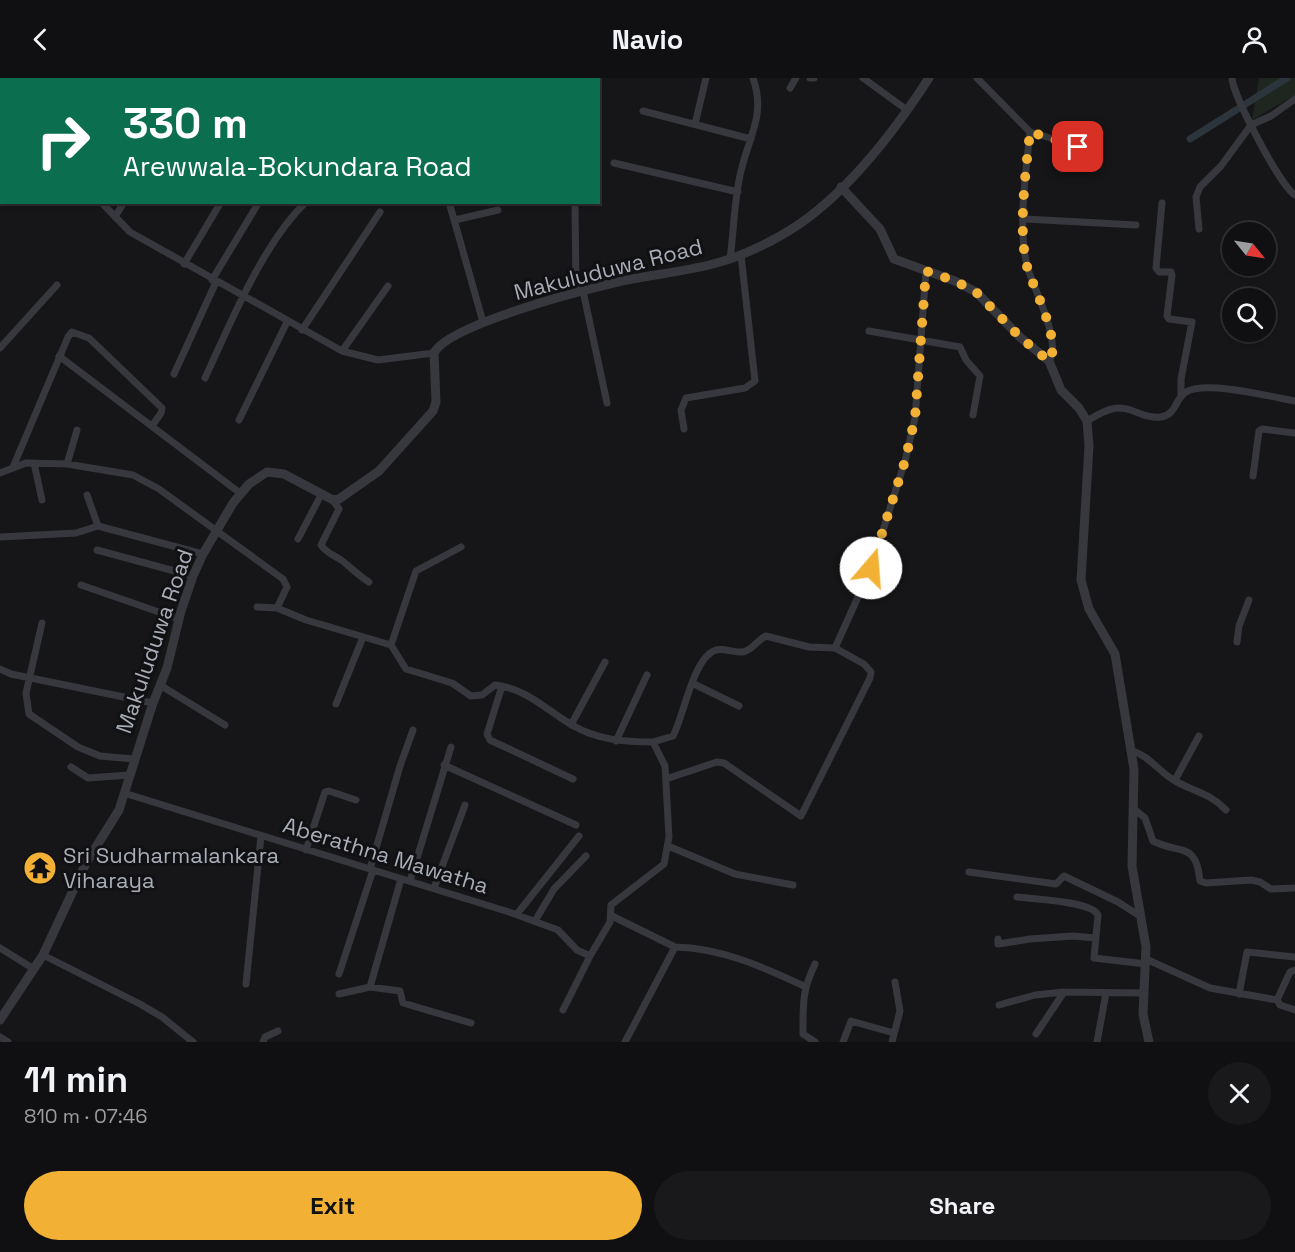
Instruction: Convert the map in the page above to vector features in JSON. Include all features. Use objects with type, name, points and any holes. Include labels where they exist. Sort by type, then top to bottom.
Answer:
[{"type":"street","points":[[695,124],[706,78]]},
{"type":"street","points":[[730,259],[740,172],[759,116],[758,94],[753,78]]},
{"type":"street","points":[[790,88],[796,78]]},
{"type":"street","points":[[863,78],[907,110]]},
{"type":"street","name":"Makuluduwa Road","points":[[434,353],[447,339],[483,322],[580,292],[730,259],[801,223],[841,187],[882,144],[929,78]]},
{"type":"street","points":[[976,78],[1030,132],[1094,151]]},
{"type":"street","points":[[1232,78],[1237,98],[1251,125],[1284,184],[1295,195]]},
{"type":"street","points":[[1199,229],[1197,191],[1221,166],[1251,125],[1271,116],[1295,99]]},
{"type":"street","points":[[643,111],[751,139]]},
{"type":"street","points":[[1030,132],[1025,184],[1025,255],[1052,337],[1054,355],[1049,361]]},
{"type":"street","points":[[614,163],[738,192]]},
{"type":"street","points":[[841,187],[880,229],[894,260],[955,281],[976,292],[1021,338],[1049,361],[1061,390],[1079,408],[1087,421],[1089,446],[1081,571],[1083,591],[1092,617],[1115,654],[1135,780],[1133,880],[1146,961],[1143,1014],[1149,1042]]},
{"type":"street","points":[[1087,421],[1111,409],[1119,408],[1160,418],[1169,415],[1181,396],[1182,369],[1192,322],[1169,319],[1167,316],[1172,275],[1171,272],[1159,272],[1156,268],[1162,203]]},
{"type":"street","points":[[103,204],[130,232],[242,297],[342,351],[378,360],[434,353],[436,402],[431,416],[398,447],[379,471],[339,499],[333,500],[339,509],[321,545],[326,552],[342,560],[354,573],[369,582]]},
{"type":"street","points":[[115,218],[123,204]]},
{"type":"street","points":[[184,264],[221,204]]},
{"type":"street","points":[[174,374],[214,281],[258,204]]},
{"type":"street","points":[[205,378],[242,297],[292,216],[304,204]]},
{"type":"street","points":[[450,204],[483,322]]},
{"type":"street","points":[[575,204],[580,292],[607,403]]},
{"type":"street","points":[[454,220],[498,210]]},
{"type":"street","points":[[302,330],[380,212]]},
{"type":"street","points":[[1025,219],[1136,225]]},
{"type":"street","points":[[684,429],[681,410],[686,398],[745,388],[755,381],[741,255]]},
{"type":"street","points":[[835,648],[871,568],[905,461],[915,418],[926,271]]},
{"type":"street","points":[[0,348],[57,285]]},
{"type":"street","points":[[342,351],[388,286]]},
{"type":"street","points":[[239,420],[287,322]]},
{"type":"street","points":[[869,331],[921,342],[957,345],[979,373],[980,380],[973,415]]},
{"type":"street","points":[[13,467],[59,356],[72,332],[89,338],[162,408],[152,426]]},
{"type":"street","points":[[59,356],[240,493]]},
{"type":"street","points":[[1181,396],[1193,390],[1231,389],[1295,401]]},
{"type":"street","points":[[1253,476],[1259,431],[1262,429],[1295,433]]},
{"type":"street","points":[[68,464],[77,430]]},
{"type":"street","points":[[34,464],[42,500]]},
{"type":"street","points":[[0,473],[13,467],[34,464],[68,464],[133,475],[159,489],[286,582],[285,594],[278,608]]},
{"type":"street","name":"Makuluduwa Road","points":[[0,1020],[43,955],[86,863],[112,823],[167,668],[193,576],[203,554],[240,493],[259,476],[276,471],[333,500]]},
{"type":"street","points":[[87,495],[98,526]]},
{"type":"street","points":[[298,539],[321,495]]},
{"type":"street","points":[[0,537],[76,533],[98,526],[203,554]]},
{"type":"street","points":[[391,645],[416,571],[462,547]]},
{"type":"street","points":[[97,550],[193,576]]},
{"type":"street","points":[[81,585],[179,619]]},
{"type":"street","points":[[1237,642],[1239,626],[1249,600]]},
{"type":"street","points":[[257,607],[278,608],[391,645],[406,669],[452,683],[471,696],[482,695],[495,685],[502,686],[538,700],[571,725],[616,741],[653,742],[673,736],[681,723],[692,683],[707,655],[717,650],[741,652],[748,650],[763,637],[809,647],[835,648],[864,664],[871,672],[801,816],[724,763],[717,762],[666,779]]},
{"type":"street","points":[[42,623],[28,678],[26,693],[29,700],[28,712],[78,747],[100,756],[134,759]]},
{"type":"street","points":[[336,704],[363,637]]},
{"type":"street","points":[[571,725],[605,662]]},
{"type":"street","points":[[0,669],[28,678],[153,703]]},
{"type":"street","points":[[616,741],[647,675]]},
{"type":"street","points":[[692,683],[739,706]]},
{"type":"street","points":[[160,685],[225,724]]},
{"type":"street","points":[[502,686],[487,734],[490,740],[573,779]]},
{"type":"street","points":[[339,974],[400,766],[413,730]]},
{"type":"street","points":[[1175,780],[1199,736]]},
{"type":"street","points":[[563,1010],[611,919],[611,905],[664,864],[668,846],[665,766],[653,742]]},
{"type":"street","points":[[410,880],[451,747]]},
{"type":"street","points":[[1130,750],[1147,756],[1175,780],[1208,794],[1226,810]]},
{"type":"street","points":[[444,765],[576,825]]},
{"type":"street","points":[[71,767],[88,778],[129,775]]},
{"type":"street","points":[[306,850],[325,792],[329,791],[356,800]]},
{"type":"street","name":"Aberathna Mawatha","points":[[124,793],[517,914],[558,930],[577,950],[590,956]]},
{"type":"street","points":[[434,888],[465,805]]},
{"type":"street","points":[[1134,809],[1145,818],[1153,841],[1189,851],[1194,855],[1200,881],[1206,883],[1251,880],[1260,882],[1271,889],[1295,888]]},
{"type":"street","points":[[246,984],[261,836]]},
{"type":"street","points":[[517,914],[579,836]]},
{"type":"street","points":[[668,846],[735,874],[793,885]]},
{"type":"street","points":[[535,921],[554,888],[586,856]]},
{"type":"street","points":[[969,872],[1056,884],[1064,876],[1118,902],[1140,916]]},
{"type":"street","points":[[370,987],[401,879]]},
{"type":"street","points":[[1017,897],[1067,902],[1093,909],[1098,915],[1093,956],[1096,960],[1146,961],[1177,970],[1194,983],[1277,1000],[1280,1005],[1295,1010]]},
{"type":"street","points":[[611,919],[675,947],[698,947],[753,962],[804,986]]},
{"type":"street","points":[[998,939],[998,944],[1040,938],[1095,938]]},
{"type":"street","points":[[625,1042],[675,947]]},
{"type":"street","points":[[0,948],[34,969]]},
{"type":"street","points":[[1239,994],[1247,952],[1295,957]]},
{"type":"street","points":[[43,955],[140,1004],[162,1017],[194,1042]]},
{"type":"street","points":[[815,1042],[803,1034],[804,986],[816,964]]},
{"type":"street","points":[[1277,1000],[1285,979],[1290,972],[1295,970]]},
{"type":"street","points":[[892,1042],[900,1011],[895,982]]},
{"type":"street","points":[[339,994],[370,987],[400,991],[403,1003],[471,1023]]},
{"type":"street","points":[[999,1005],[1035,995],[1064,992],[1144,993]]},
{"type":"street","points":[[1036,1034],[1064,992]]},
{"type":"street","points":[[1097,1042],[1106,993]]},
{"type":"street","points":[[843,1042],[851,1021],[894,1033]]},
{"type":"street","points":[[263,1042],[265,1037],[278,1031]]},
{"type":"street","points":[[0,1037],[8,1042]]},
{"type":"shaded area","points":[[1259,78],[1295,78],[1295,95],[1252,120]]},
{"type":"waterway","points":[[1190,139],[1287,78]]},
{"type":"place","name":"Sri Sudharmalankara Viharaya","points":[[40,868]]},
{"type":"route","points":[[871,568],[905,461],[915,418],[926,271],[955,281],[976,292],[1021,338],[1043,353],[1049,361],[1054,355],[1052,337],[1028,269],[1024,246],[1025,184],[1030,132],[1078,147]]}]
